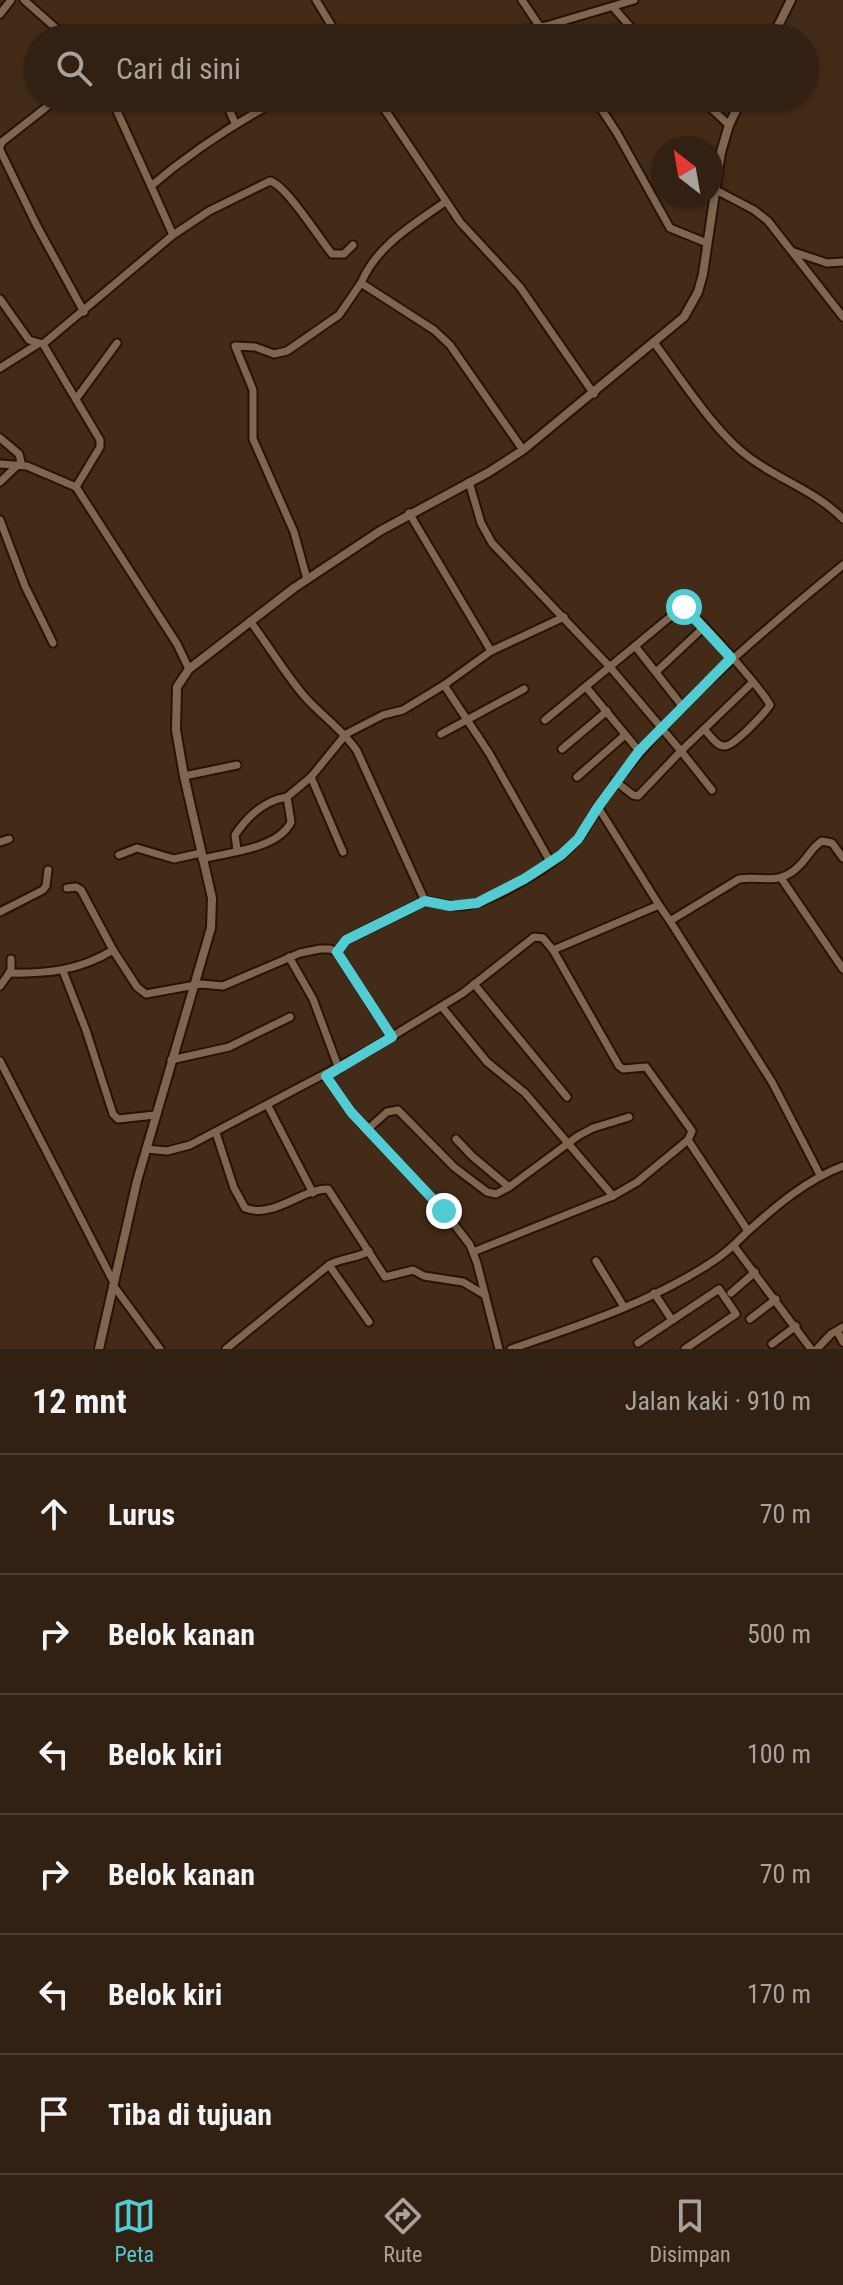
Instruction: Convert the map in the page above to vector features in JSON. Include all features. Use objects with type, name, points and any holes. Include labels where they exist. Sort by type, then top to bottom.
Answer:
[{"type":"street","points":[[0,13],[11,0]]},
{"type":"street","points":[[24,0],[51,24]]},
{"type":"street","points":[[316,0],[331,24]]},
{"type":"street","points":[[522,0],[541,24]]},
{"type":"street","points":[[554,24],[634,0]]},
{"type":"street","points":[[779,24],[791,0]]},
{"type":"street","points":[[613,7],[628,24]]},
{"type":"street","points":[[40,112],[2,142],[0,148],[37,226],[84,312]]},
{"type":"street","points":[[117,112],[173,235]]},
{"type":"street","points":[[230,112],[235,123]]},
{"type":"street","points":[[151,186],[178,163],[256,112]]},
{"type":"street","points":[[386,112],[466,231],[520,287],[594,394]]},
{"type":"street","points":[[603,112],[670,228],[707,243]]},
{"type":"street","points":[[715,112],[729,125]]},
{"type":"street","points":[[723,151],[735,112]]},
{"type":"street","points":[[0,368],[41,344],[84,312],[173,235],[209,211],[270,181],[277,183],[290,197],[332,254],[344,254],[353,245]]},
{"type":"street","points":[[723,194],[768,221],[843,317]]},
{"type":"street","points":[[307,579],[294,532],[253,439],[253,390],[235,346],[255,347],[274,354],[287,351],[339,315],[367,270],[388,244],[445,202]]},
{"type":"street","points":[[99,1349],[146,1149],[208,945],[212,912],[184,776],[175,710],[177,687],[189,669],[307,579],[409,513],[503,465],[655,344],[691,307],[703,274],[712,208]]},
{"type":"street","points":[[794,252],[827,263],[843,262]]},
{"type":"street","points":[[361,283],[434,330],[450,345],[523,450]]},
{"type":"street","points":[[0,299],[29,340],[41,344],[100,444],[76,487]]},
{"type":"street","points":[[76,399],[117,343]]},
{"type":"street","points":[[655,344],[741,451],[843,519]]},
{"type":"street","points":[[0,438],[19,454],[20,465]]},
{"type":"street","points":[[0,464],[20,465],[76,487],[177,644],[189,669]]},
{"type":"street","points":[[0,482],[20,465]]},
{"type":"street","points":[[469,482],[481,523],[492,543],[610,667],[712,790]]},
{"type":"street","points":[[835,511],[843,503]]},
{"type":"street","points":[[409,513],[491,651]]},
{"type":"street","points":[[0,520],[25,586],[53,643]]},
{"type":"street","points":[[337,952],[346,940],[425,901],[450,906],[477,903],[551,863],[578,839],[615,781],[639,751],[731,658],[843,565]]},
{"type":"street","points":[[545,720],[682,607],[687,608],[769,702],[768,710],[726,746],[720,745],[704,729]]},
{"type":"street","points":[[237,850],[235,835],[251,815],[274,800],[287,797],[311,777],[346,734],[383,715],[403,710],[491,651],[564,617]]},
{"type":"street","points":[[250,621],[302,694],[327,720],[346,734],[363,763],[425,901]]},
{"type":"street","points":[[656,672],[704,627]]},
{"type":"street","points":[[635,646],[683,707]]},
{"type":"street","points":[[615,781],[638,796],[753,682]]},
{"type":"street","points":[[444,685],[468,719],[551,863]]},
{"type":"street","points":[[586,687],[639,751]]},
{"type":"street","points":[[441,734],[524,689]]},
{"type":"street","points":[[562,749],[607,711]]},
{"type":"street","points":[[577,777],[625,735]]},
{"type":"street","points":[[184,776],[237,765]]},
{"type":"street","points":[[311,777],[343,852]]},
{"type":"street","points":[[119,855],[137,848],[174,859],[237,850],[274,840],[287,829],[291,817],[287,797]]},
{"type":"street","points":[[598,807],[772,1082],[820,1175]]},
{"type":"street","points":[[0,842],[9,839]]},
{"type":"street","points":[[670,921],[739,879],[750,877],[767,881],[781,878],[801,865],[814,846],[822,841],[832,843],[843,858]]},
{"type":"street","points":[[0,912],[43,890],[48,870]]},
{"type":"street","points":[[781,878],[843,969]]},
{"type":"street","points":[[67,888],[81,890],[113,950],[143,993],[206,984],[223,986],[289,957],[330,949],[337,952],[392,1037]]},
{"type":"street","points":[[553,950],[659,905]]},
{"type":"street","points":[[146,1149],[177,1150],[326,1076],[442,1007],[534,937],[543,938],[553,950],[619,1066],[623,1069],[646,1067],[692,1134],[637,1182],[613,1196],[473,1252]]},
{"type":"street","points":[[9,973],[63,971],[113,950]]},
{"type":"street","points":[[289,957],[313,999],[339,1069]]},
{"type":"street","points":[[0,986],[9,973],[11,959]]},
{"type":"street","points":[[63,971],[115,1117],[155,1115]]},
{"type":"street","points":[[474,984],[567,1097]]},
{"type":"street","points":[[442,1007],[487,1062],[525,1093],[613,1196]]},
{"type":"street","points":[[171,1060],[229,1047],[290,1017]]},
{"type":"street","points":[[0,1061],[113,1283],[160,1349]]},
{"type":"street","points":[[326,1076],[351,1112],[444,1211],[473,1252],[499,1349]]},
{"type":"street","points":[[268,1106],[313,1193]]},
{"type":"street","points":[[368,1129],[387,1112],[398,1110],[439,1154],[476,1184],[496,1194],[593,1128],[629,1117]]},
{"type":"street","points":[[216,1133],[234,1188],[245,1208],[278,1207],[325,1189],[332,1192],[385,1277],[413,1270],[424,1276],[463,1282],[485,1295]]},
{"type":"street","points":[[456,1139],[509,1187]]},
{"type":"street","points":[[688,1140],[748,1231]]},
{"type":"street","points":[[511,1349],[624,1307],[709,1265],[788,1198],[820,1175],[843,1166]]},
{"type":"street","points":[[734,1246],[814,1349],[840,1329],[843,1342]]},
{"type":"street","points":[[226,1349],[329,1265],[369,1251]]},
{"type":"street","points":[[596,1261],[624,1307]]},
{"type":"street","points":[[329,1265],[369,1322]]},
{"type":"street","points":[[731,1293],[755,1272]]},
{"type":"street","points":[[638,1343],[719,1289],[736,1314],[685,1349]]},
{"type":"street","points":[[654,1293],[672,1320]]},
{"type":"street","points":[[750,1319],[776,1299]]},
{"type":"street","points":[[772,1344],[796,1326]]},
{"type":"route","points":[[444,1211],[351,1112],[326,1076],[392,1037],[337,952],[346,940],[425,901],[450,906],[477,903],[524,879],[569,849],[639,751],[731,658],[684,607]]}]
